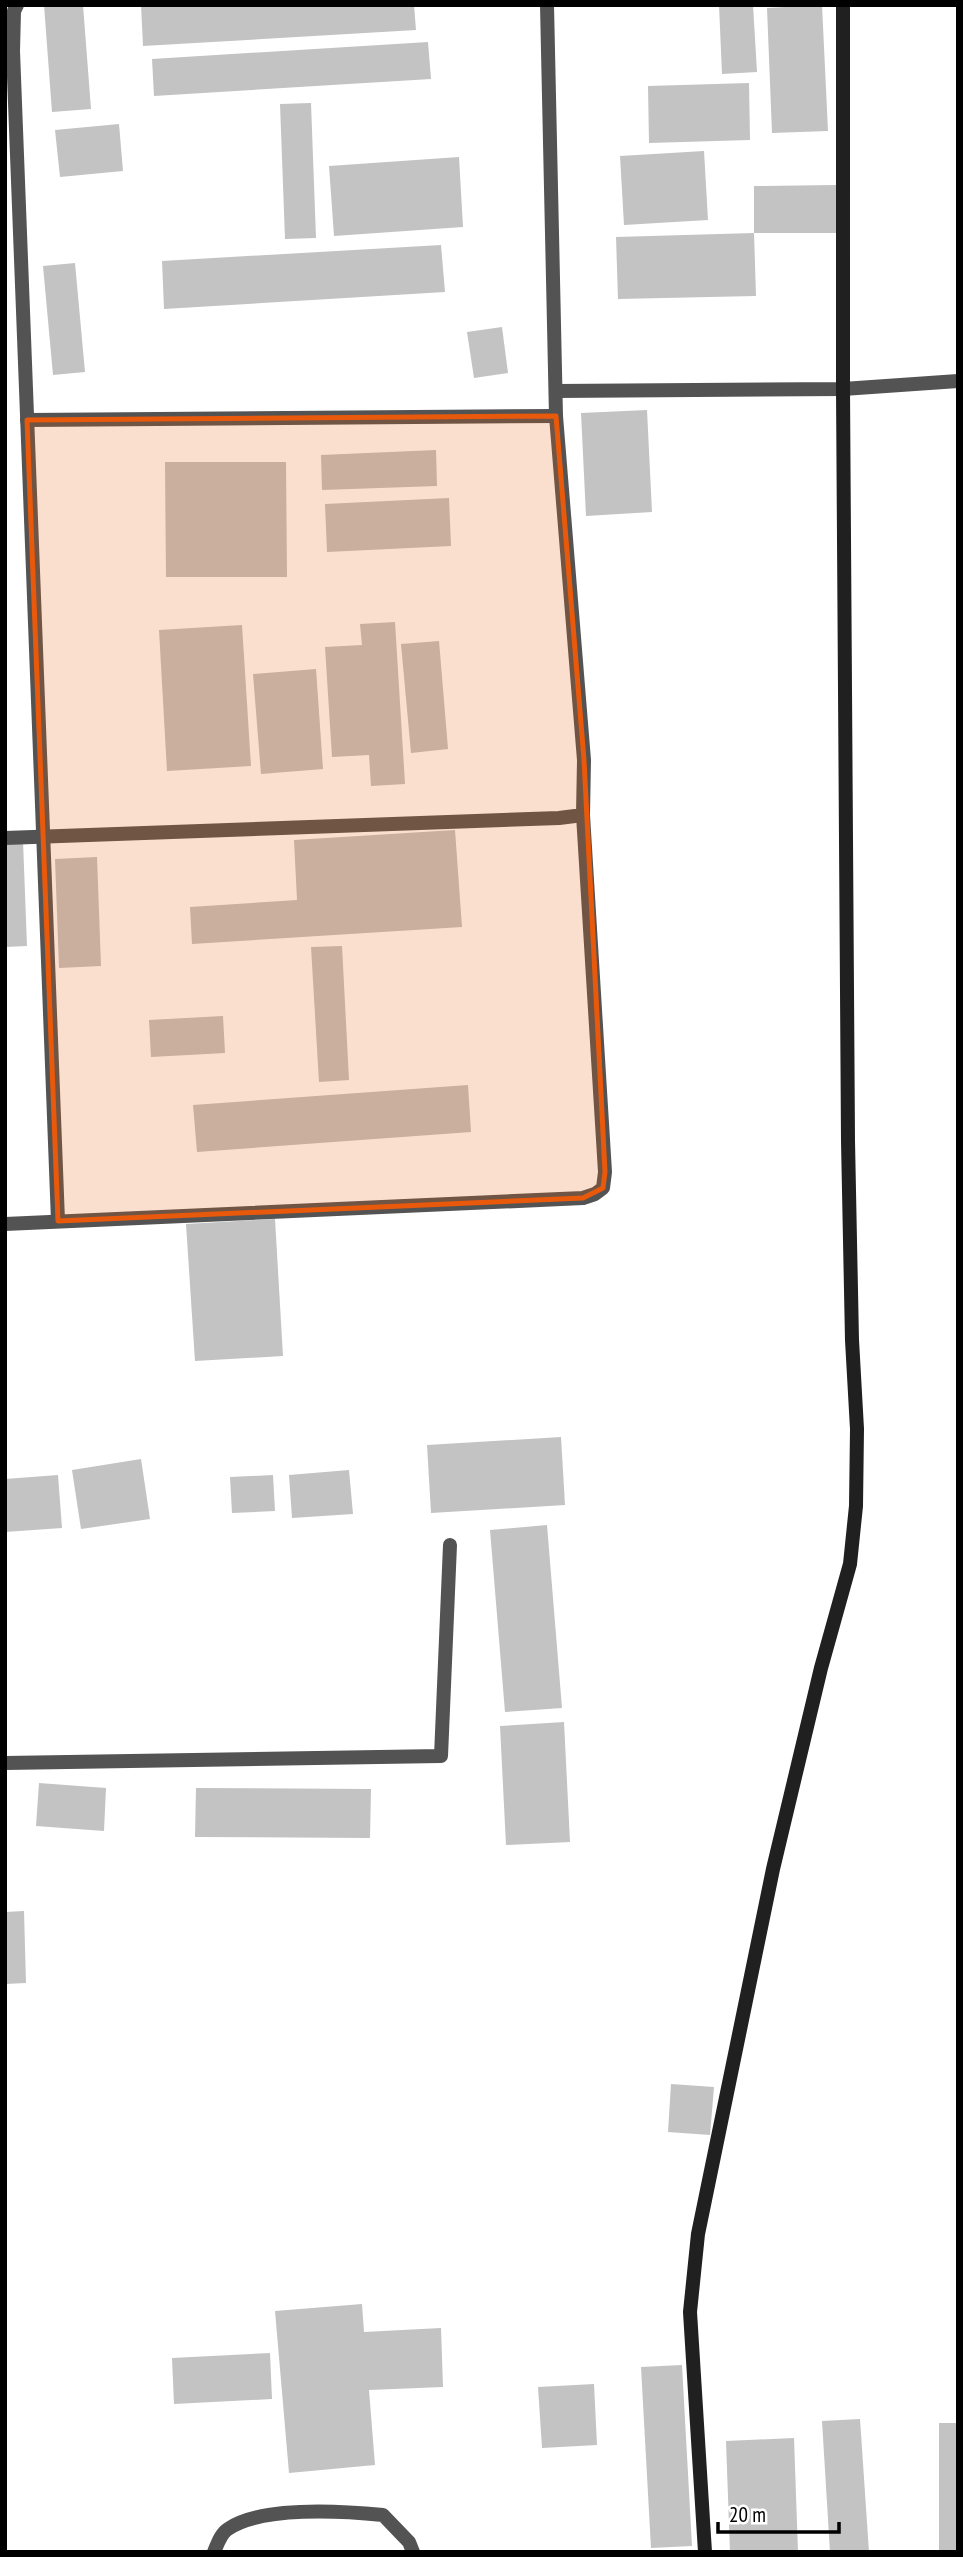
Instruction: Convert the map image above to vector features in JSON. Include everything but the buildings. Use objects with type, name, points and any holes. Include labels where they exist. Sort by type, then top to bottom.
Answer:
[{"type":"street","points":[[17,5],[14,11],[13,51],[58,1222]]},
{"type":"street","points":[[5,1224],[583,1198],[603,1188],[605,1172],[583,814],[584,760],[556,416],[547,5]]},
{"type":"street","points":[[705,2552],[690,2312],[698,2234],[773,1869],[821,1668],[850,1564],[856,1506],[857,1429],[852,1340],[848,1127],[843,5]]},
{"type":"street","points":[[556,391],[843,389],[958,382]]},
{"type":"street","points":[[27,420],[556,416]]},
{"type":"street","points":[[5,838],[559,818],[583,814]]},
{"type":"street","points":[[5,1763],[441,1756],[450,1545]]},
{"type":"street","points":[[214,2552],[225,2530],[254,2516],[345,2511],[383,2515],[409,2542],[413,2552]]},
{"type":"highlighted area","points":[[556,416],[584,760],[605,1172],[603,1188],[583,1198],[58,1221],[27,420]]}]
